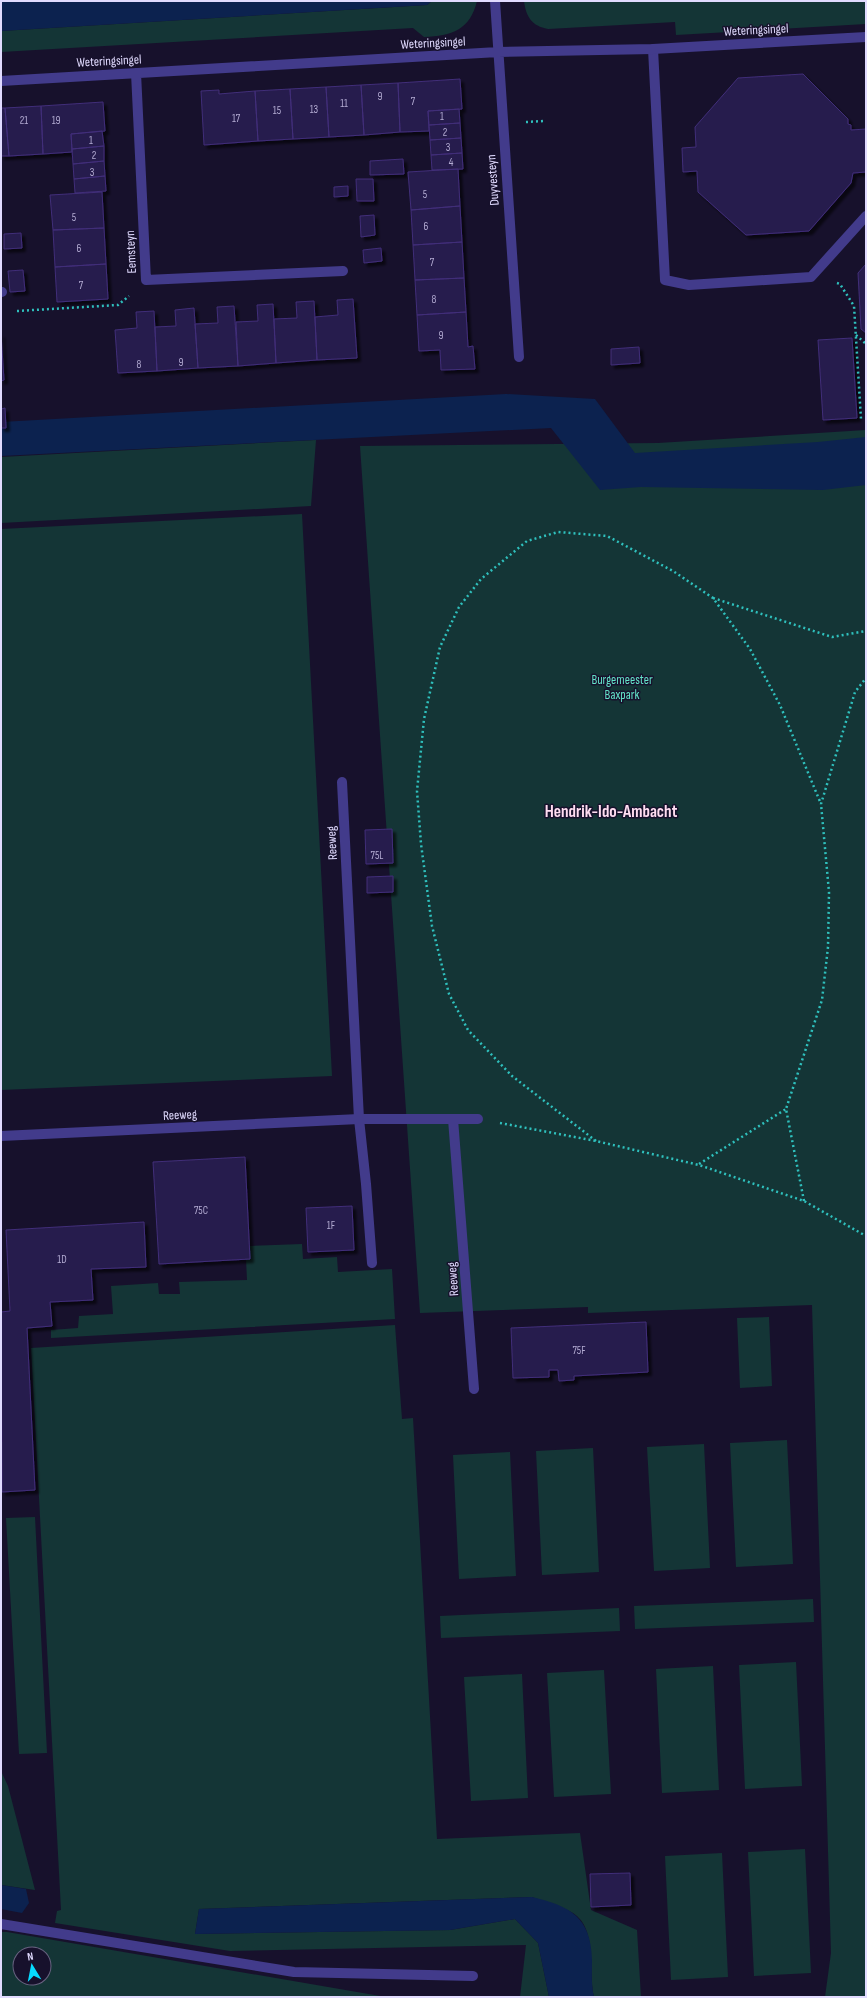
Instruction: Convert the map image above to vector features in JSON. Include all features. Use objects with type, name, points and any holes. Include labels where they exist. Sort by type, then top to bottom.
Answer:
[{"type":"street","name":"Duyvesteyn","points":[[495,1],[519,357]]},
{"type":"street","name":"Weteringsingel","points":[[1,80],[498,52],[653,49],[866,37]]},
{"type":"street","points":[[653,49],[665,280],[689,285],[811,278],[866,216]]},
{"type":"street","name":"Eemsteyn","points":[[136,73],[146,280],[343,271]]},
{"type":"street","name":"Reeweg","points":[[342,782],[359,1119],[372,1263]]},
{"type":"street","name":"Reeweg","points":[[1,1136],[359,1119],[478,1119]]},
{"type":"street","name":"Reeweg","points":[[454,1119],[474,1389]]},
{"type":"street","points":[[1,1924],[294,1972],[473,1976]]},
{"type":"path","points":[[811,278],[840,284],[854,306],[861,419]]},
{"type":"path","points":[[9,311],[118,305],[146,280]]},
{"type":"path","points":[[855,334],[866,344]]},
{"type":"path","points":[[596,1141],[512,1076],[468,1030],[449,994],[432,926],[421,844],[418,791],[424,719],[440,648],[459,607],[481,579],[527,541],[558,532],[606,536],[673,570],[713,598],[832,637],[866,631]]},
{"type":"path","points":[[713,598],[750,649],[780,705],[821,804],[829,892],[828,947],[822,1000],[786,1109],[804,1201]]},
{"type":"path","points":[[821,804],[855,692],[866,678]]},
{"type":"path","points":[[699,1165],[786,1109]]},
{"type":"path","points":[[478,1119],[596,1141],[699,1165],[804,1201],[866,1236]]},
{"type":"green space","points":[[432,1],[477,1],[470,19],[465,25],[451,33],[434,36],[424,37],[413,28],[1,52],[1,31],[427,5]]},
{"type":"green space","points":[[524,1],[866,1],[866,24],[676,35],[675,22],[548,29],[538,26],[531,20],[526,12]]},
{"type":"green space","name":"Burgemeester Baxpark","points":[[866,430],[866,1997],[825,1997],[831,1953],[812,1305],[588,1313],[588,1307],[420,1313],[360,446],[658,443]]},
{"type":"green space","points":[[316,440],[311,506],[1,523],[1,457]]},
{"type":"green space","points":[[302,514],[332,1076],[1,1090],[1,529]]},
{"type":"green space","points":[[302,1244],[303,1259],[337,1257],[338,1272],[392,1269],[395,1319],[51,1338],[51,1330],[78,1328],[79,1316],[113,1314],[111,1286],[158,1283],[159,1294],[180,1294],[179,1282],[247,1280],[246,1259],[250,1259],[250,1246]]},
{"type":"green space","points":[[769,1317],[772,1386],[740,1388],[737,1318]]},
{"type":"green space","points":[[395,1325],[402,1419],[413,1418],[437,1839],[580,1833],[591,1910],[637,1930],[641,1997],[594,1997],[589,1940],[586,1929],[581,1920],[573,1913],[532,1897],[199,1909],[195,1934],[450,1930],[515,1919],[538,1943],[549,1997],[520,1997],[526,1945],[230,1951],[55,1923],[57,1911],[61,1910],[31,1348]]},
{"type":"green space","points":[[787,1440],[793,1564],[736,1567],[730,1443]]},
{"type":"green space","points":[[704,1444],[710,1568],[654,1571],[647,1447]]},
{"type":"green space","points":[[593,1448],[599,1572],[542,1575],[536,1451]]},
{"type":"green space","points":[[510,1452],[516,1576],[459,1579],[453,1455]]},
{"type":"green space","points":[[35,1517],[47,1753],[19,1754],[6,1518]]},
{"type":"green space","points":[[813,1599],[814,1622],[635,1629],[634,1606]]},
{"type":"green space","points":[[619,1608],[620,1631],[441,1638],[440,1616]]},
{"type":"green space","points":[[796,1662],[802,1786],[745,1789],[739,1665]]},
{"type":"green space","points":[[713,1666],[719,1790],[662,1793],[656,1669]]},
{"type":"green space","points":[[604,1670],[611,1794],[554,1797],[547,1673]]},
{"type":"green space","points":[[522,1674],[528,1798],[471,1801],[464,1677]]},
{"type":"green space","points":[[1,1771],[8,1786],[35,1890],[1,1885]]},
{"type":"green space","points":[[805,1849],[811,1973],[754,1976],[748,1852]]},
{"type":"green space","points":[[722,1853],[728,1977],[671,1980],[665,1856]]},
{"type":"green space","points":[[1,1932],[7,1932],[386,1997],[1,1997]]},
{"type":"water","points":[[1,1],[432,1],[427,5],[1,31]]},
{"type":"water","points":[[506,394],[595,399],[635,453],[818,442],[866,437],[866,485],[823,490],[641,487],[600,490],[551,428],[1,456],[1,422]]},
{"type":"water","points":[[1,1885],[26,1889],[29,1903],[22,1913],[1,1909]]},
{"type":"water","points":[[532,1897],[557,1905],[567,1910],[576,1916],[583,1924],[588,1933],[591,1945],[594,1997],[549,1997],[538,1943],[515,1919],[450,1930],[195,1934],[199,1909]]},
{"type":"building","points":[[803,74],[848,119],[848,124],[851,125],[851,130],[866,129],[866,172],[853,173],[851,183],[809,231],[746,235],[698,192],[697,171],[683,172],[682,148],[696,147],[695,127],[738,78]]},
{"type":"building","points":[[460,79],[462,109],[428,111],[429,131],[400,132],[398,83]]},
{"type":"building","points":[[398,83],[400,132],[364,135],[361,85]]},
{"type":"building","points":[[361,85],[364,135],[329,137],[326,87]]},
{"type":"building","points":[[326,87],[329,137],[293,139],[290,89]]},
{"type":"building","points":[[290,89],[293,139],[258,141],[255,91]]},
{"type":"building","points":[[219,90],[219,94],[255,91],[258,141],[204,145],[201,91]]},
{"type":"building","points":[[103,102],[105,131],[71,134],[72,152],[43,154],[41,106]]},
{"type":"building","points":[[41,106],[43,154],[9,156],[5,108]]},
{"type":"building","points":[[1,108],[5,108],[9,156],[1,156]]},
{"type":"building","points":[[459,109],[460,123],[429,125],[428,111]]},
{"type":"building","points":[[460,123],[461,138],[430,140],[429,125]]},
{"type":"building","points":[[102,131],[104,146],[72,149],[71,134]]},
{"type":"building","points":[[461,138],[462,153],[431,155],[430,140]]},
{"type":"building","points":[[104,146],[104,161],[73,164],[72,149]]},
{"type":"building","points":[[462,153],[463,169],[432,170],[431,155]]},
{"type":"building","points":[[403,159],[404,174],[370,175],[370,161]]},
{"type":"building","points":[[104,161],[105,176],[74,179],[73,164]]},
{"type":"building","points":[[458,169],[460,206],[411,210],[408,172]]},
{"type":"building","points":[[105,176],[106,191],[75,193],[74,179]]},
{"type":"building","points":[[356,179],[373,179],[374,201],[357,201]]},
{"type":"building","points":[[348,186],[348,196],[334,197],[334,187]]},
{"type":"building","points":[[102,192],[104,228],[53,230],[50,195]]},
{"type":"building","points":[[460,206],[462,242],[413,245],[411,210]]},
{"type":"building","points":[[374,215],[375,235],[361,237],[360,216]]},
{"type":"building","points":[[104,228],[106,264],[55,267],[53,230]]},
{"type":"building","points":[[21,233],[22,248],[4,249],[4,234]]},
{"type":"building","points":[[462,242],[464,278],[415,280],[413,245]]},
{"type":"building","points":[[381,248],[382,261],[364,263],[363,250]]},
{"type":"building","points":[[106,264],[108,299],[57,302],[55,267]]},
{"type":"building","points":[[866,264],[866,333],[861,329],[858,273]]},
{"type":"building","points":[[23,270],[25,291],[10,292],[8,271]]},
{"type":"building","points":[[464,278],[466,312],[417,315],[415,280]]},
{"type":"building","points":[[353,299],[357,358],[317,360],[315,317],[338,315],[337,300]]},
{"type":"building","points":[[314,301],[317,360],[276,363],[274,319],[297,318],[296,302]]},
{"type":"building","points":[[273,304],[276,363],[238,366],[236,322],[258,321],[257,305]]},
{"type":"building","points":[[234,306],[238,366],[198,368],[195,324],[218,323],[217,307]]},
{"type":"building","points":[[194,308],[198,368],[157,371],[155,327],[176,326],[175,310]]},
{"type":"building","points":[[154,311],[157,371],[118,373],[115,330],[137,328],[136,312]]},
{"type":"building","points":[[466,312],[468,347],[473,346],[475,369],[441,370],[440,350],[419,351],[417,315]]},
{"type":"building","points":[[1,334],[4,380],[1,381]]},
{"type":"building","points":[[852,338],[857,418],[823,420],[818,340]]},
{"type":"building","points":[[639,347],[640,363],[611,365],[611,349]]},
{"type":"building","points":[[5,408],[6,428],[1,428],[1,409]]},
{"type":"building","points":[[392,829],[393,863],[366,864],[365,830]]},
{"type":"building","points":[[393,876],[393,892],[367,893],[367,877]]},
{"type":"building","points":[[245,1157],[250,1259],[159,1264],[153,1162]]},
{"type":"building","points":[[352,1206],[354,1250],[308,1252],[306,1208]]},
{"type":"building","points":[[144,1222],[146,1267],[91,1269],[93,1300],[50,1302],[52,1326],[27,1328],[35,1490],[2,1492],[1,1312],[10,1311],[6,1230]]},
{"type":"building","points":[[646,1322],[648,1372],[574,1376],[574,1380],[559,1381],[558,1370],[549,1370],[549,1377],[513,1378],[511,1328]]},
{"type":"building","points":[[630,1873],[631,1905],[591,1907],[590,1874]]},
{"type":"district","name":"Hendrik-Ido-Ambacht","points":[[611,812]]}]
